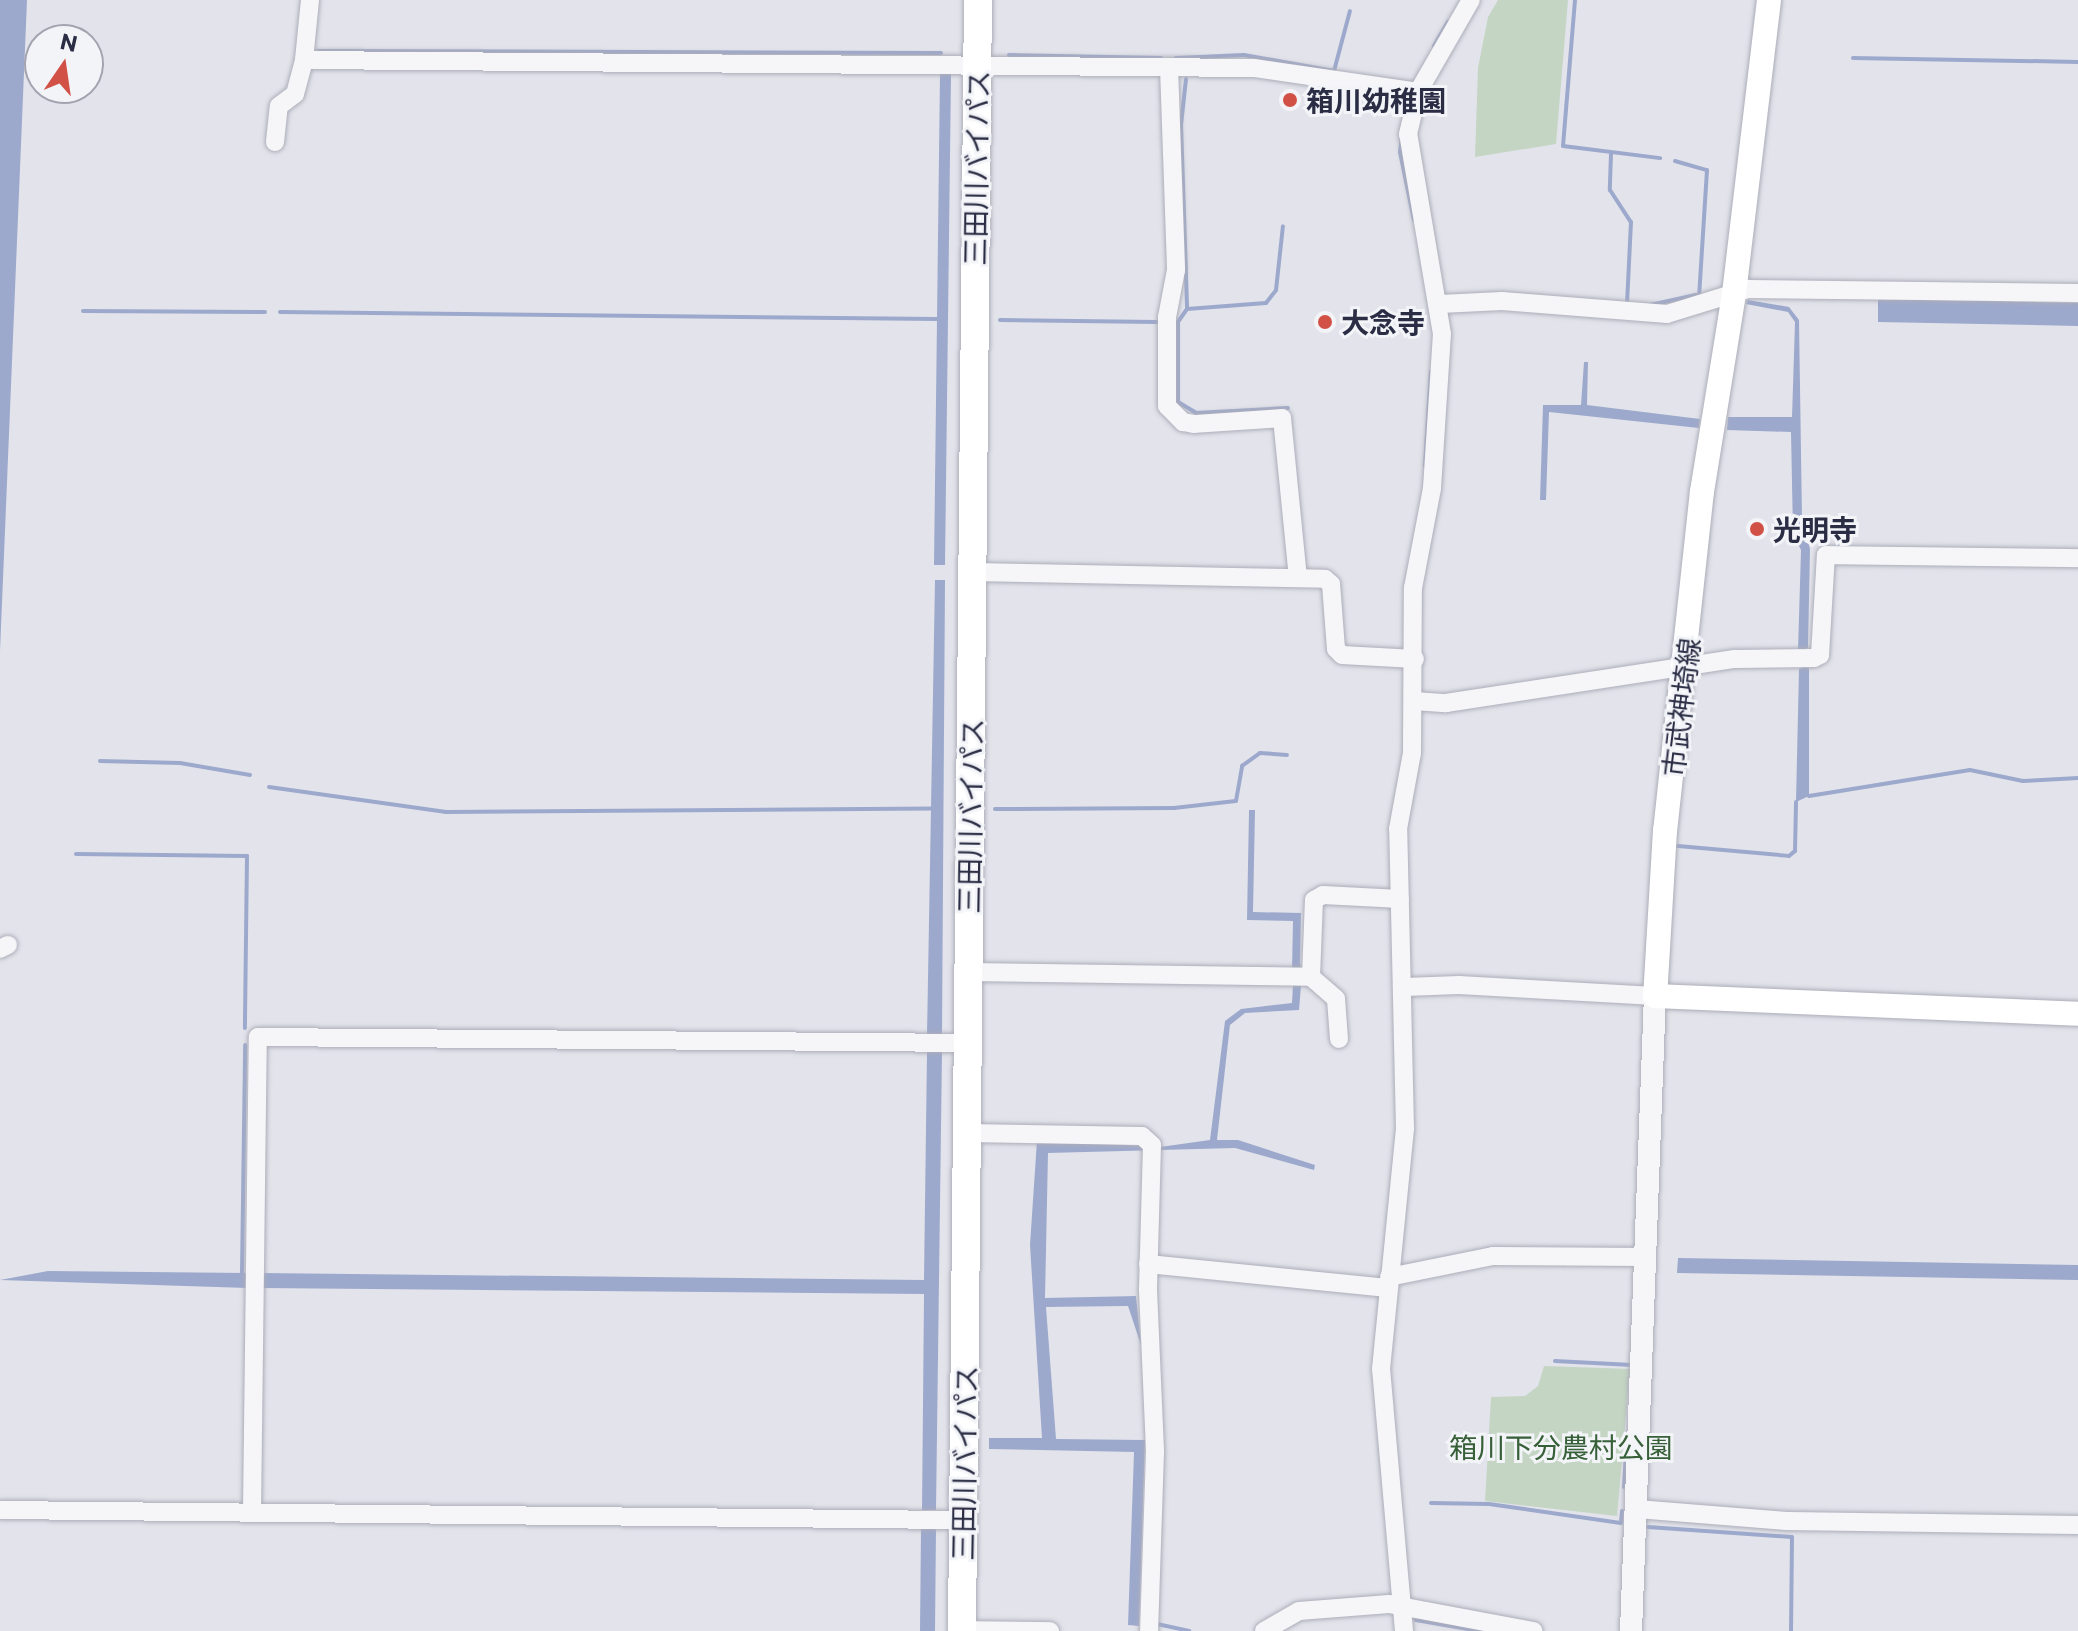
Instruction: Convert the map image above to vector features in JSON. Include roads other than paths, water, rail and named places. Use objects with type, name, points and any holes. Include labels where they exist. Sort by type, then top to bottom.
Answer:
[{"type":"highway","name":"三田川バイパス","points":[[962,1630],[978,0]]},
{"type":"main road","name":"市武神埼線","points":[[1655,996],[1665,830],[1687,666],[1702,491],[1734,294],[1769,0]]},
{"type":"main road","points":[[1655,996],[2078,1014]]},
{"type":"street","points":[[275,142],[279,106],[295,94],[304,60],[310,0]]},
{"type":"street","points":[[1404,1631],[1400,1539],[1381,1369],[1384,1284],[1402,1191],[1405,987],[1394,898],[1398,829],[1412,753],[1414,701],[1409,659],[1413,588],[1432,488],[1440,304],[1412,178],[1408,134],[1412,90],[1471,0]]},
{"type":"street","points":[[304,60],[1254,68],[1412,90]]},
{"type":"street","points":[[1169,67],[1176,270],[1167,317],[1167,406],[1183,422],[1194,424],[1282,418],[1298,577]]},
{"type":"street","points":[[1440,304],[1502,301],[1667,314],[1734,294],[1779,288],[2078,293]]},
{"type":"street","points":[[1414,701],[1446,703],[1687,666],[1820,655],[1826,555],[2078,558]]},
{"type":"street","points":[[973,572],[1298,577],[1331,584],[1336,649],[1342,655],[1409,659]]},
{"type":"street","points":[[1311,977],[1314,900],[1323,895],[1394,898]]},
{"type":"street","points":[[969,972],[1311,977],[1336,999],[1339,1039]]},
{"type":"street","points":[[1405,987],[1459,985],[1655,996],[1631,1631]]},
{"type":"street","points":[[252,1512],[258,1037],[968,1043]]},
{"type":"street","points":[[968,1133],[1142,1136],[1152,1150],[1148,1264],[1155,1452],[1149,1631]]},
{"type":"street","points":[[1148,1264],[1384,1284],[1493,1256],[1647,1257]]},
{"type":"street","points":[[1637,1509],[1787,1521],[2078,1525]]},
{"type":"street","points":[[0,1510],[962,1520]]},
{"type":"street","points":[[1264,1631],[1299,1611],[1402,1605],[1533,1631]]},
{"type":"street","points":[[962,1630],[1050,1631]]},
{"type":"water","points":[[0,0],[27,0],[24,24],[0,651]]},
{"type":"water","points":[[940,74],[951,74],[945,565],[934,565]]},
{"type":"water","points":[[1878,299],[2078,303],[2078,326],[1878,322]]},
{"type":"water","points":[[1748,300],[1789,307],[1799,320],[1802,518],[1810,549],[1808,648],[1803,650],[1798,650],[1801,550],[1793,534],[1791,432],[1727,430],[1728,417],[1792,417],[1795,322],[1788,312],[1746,304]]},
{"type":"water","points":[[1584,362],[1588,362],[1587,405],[1700,419],[1699,428],[1549,412],[1546,500],[1540,500],[1543,405],[1581,405]]},
{"type":"water","points":[[935,580],[945,580],[942,1035],[927,1035]]},
{"type":"water","points":[[1809,668],[1809,796],[1796,802],[1799,669]]},
{"type":"water","points":[[1249,810],[1255,810],[1253,912],[1301,913],[1300,969],[1292,969],[1293,921],[1247,920]]},
{"type":"water","points":[[1293,985],[1301,986],[1299,1010],[1245,1013],[1230,1025],[1217,1140],[1238,1140],[1315,1165],[1314,1170],[1235,1148],[1048,1153],[1045,1298],[1136,1296],[1141,1345],[1128,1306],[1046,1307],[1056,1439],[1145,1440],[1139,1626],[1128,1625],[1134,1452],[989,1449],[989,1438],[1042,1438],[1030,1245],[1037,1140],[1160,1147],[1210,1140],[1225,1021],[1241,1009],[1292,1003]]},
{"type":"water","points":[[927,1052],[942,1052],[936,1510],[922,1510],[924,1294],[260,1288],[261,1273],[924,1280]]},
{"type":"water","points":[[1678,1258],[2078,1265],[2078,1280],[1677,1273]]},
{"type":"water","points":[[48,1271],[247,1273],[247,1288],[0,1280]]},
{"type":"water","points":[[921,1528],[936,1528],[935,1631],[920,1631]]},
{"type":"waterway","points":[[1575,0],[1563,146],[1660,158]]},
{"type":"waterway","points":[[1176,58],[1244,55],[1334,71],[1350,11]]},
{"type":"waterway","points":[[1434,46],[1448,22]]},
{"type":"waterway","points":[[319,51],[941,53]]},
{"type":"waterway","points":[[1009,55],[1161,58]]},
{"type":"waterway","points":[[1853,58],[2078,62]]},
{"type":"waterway","points":[[1186,79],[1181,125],[1187,309],[1178,322],[1178,402],[1196,413],[1288,408]]},
{"type":"waterway","points":[[1407,96],[1400,152],[1414,220]]},
{"type":"waterway","points":[[1611,154],[1610,190],[1631,222],[1627,304]]},
{"type":"waterway","points":[[1675,161],[1707,170],[1699,296]]},
{"type":"waterway","points":[[1187,309],[1266,303],[1276,290],[1283,226]]},
{"type":"waterway","points":[[1650,305],[1696,295]]},
{"type":"waterway","points":[[83,311],[265,312]]},
{"type":"waterway","points":[[280,312],[937,319]]},
{"type":"waterway","points":[[1000,320],[1157,322]]},
{"type":"waterway","points":[[1425,466],[1431,371]]},
{"type":"waterway","points":[[995,809],[1174,808],[1236,801],[1242,766],[1260,753],[1287,755]]},
{"type":"waterway","points":[[100,761],[180,763],[250,775]]},
{"type":"waterway","points":[[1809,796],[1970,770],[2023,781],[2078,778]]},
{"type":"waterway","points":[[269,787],[446,812],[933,809]]},
{"type":"waterway","points":[[1678,846],[1789,856],[1795,851],[1796,802]]},
{"type":"waterway","points":[[76,854],[247,856],[245,1028]]},
{"type":"waterway","points":[[242,1274],[245,1045]]},
{"type":"waterway","points":[[1555,1361],[1632,1365]]},
{"type":"waterway","points":[[1624,1487],[1627,1437]]},
{"type":"waterway","points":[[1431,1503],[1489,1504],[1621,1523],[1622,1511]]},
{"type":"waterway","points":[[1648,1527],[1792,1537],[1791,1631]]},
{"type":"waterway","points":[[1416,1620],[1480,1631]]},
{"type":"waterway","points":[[1157,1624],[1189,1631]]},
{"type":"place","name":"箱川幼稚園","points":[[1290,100]]},
{"type":"place","name":"大念寺","points":[[1325,322]]},
{"type":"place","name":"光明寺","points":[[1757,529]]},
{"type":"park label","name":"箱川下分農村公園","points":[[1561,1447]]}]
